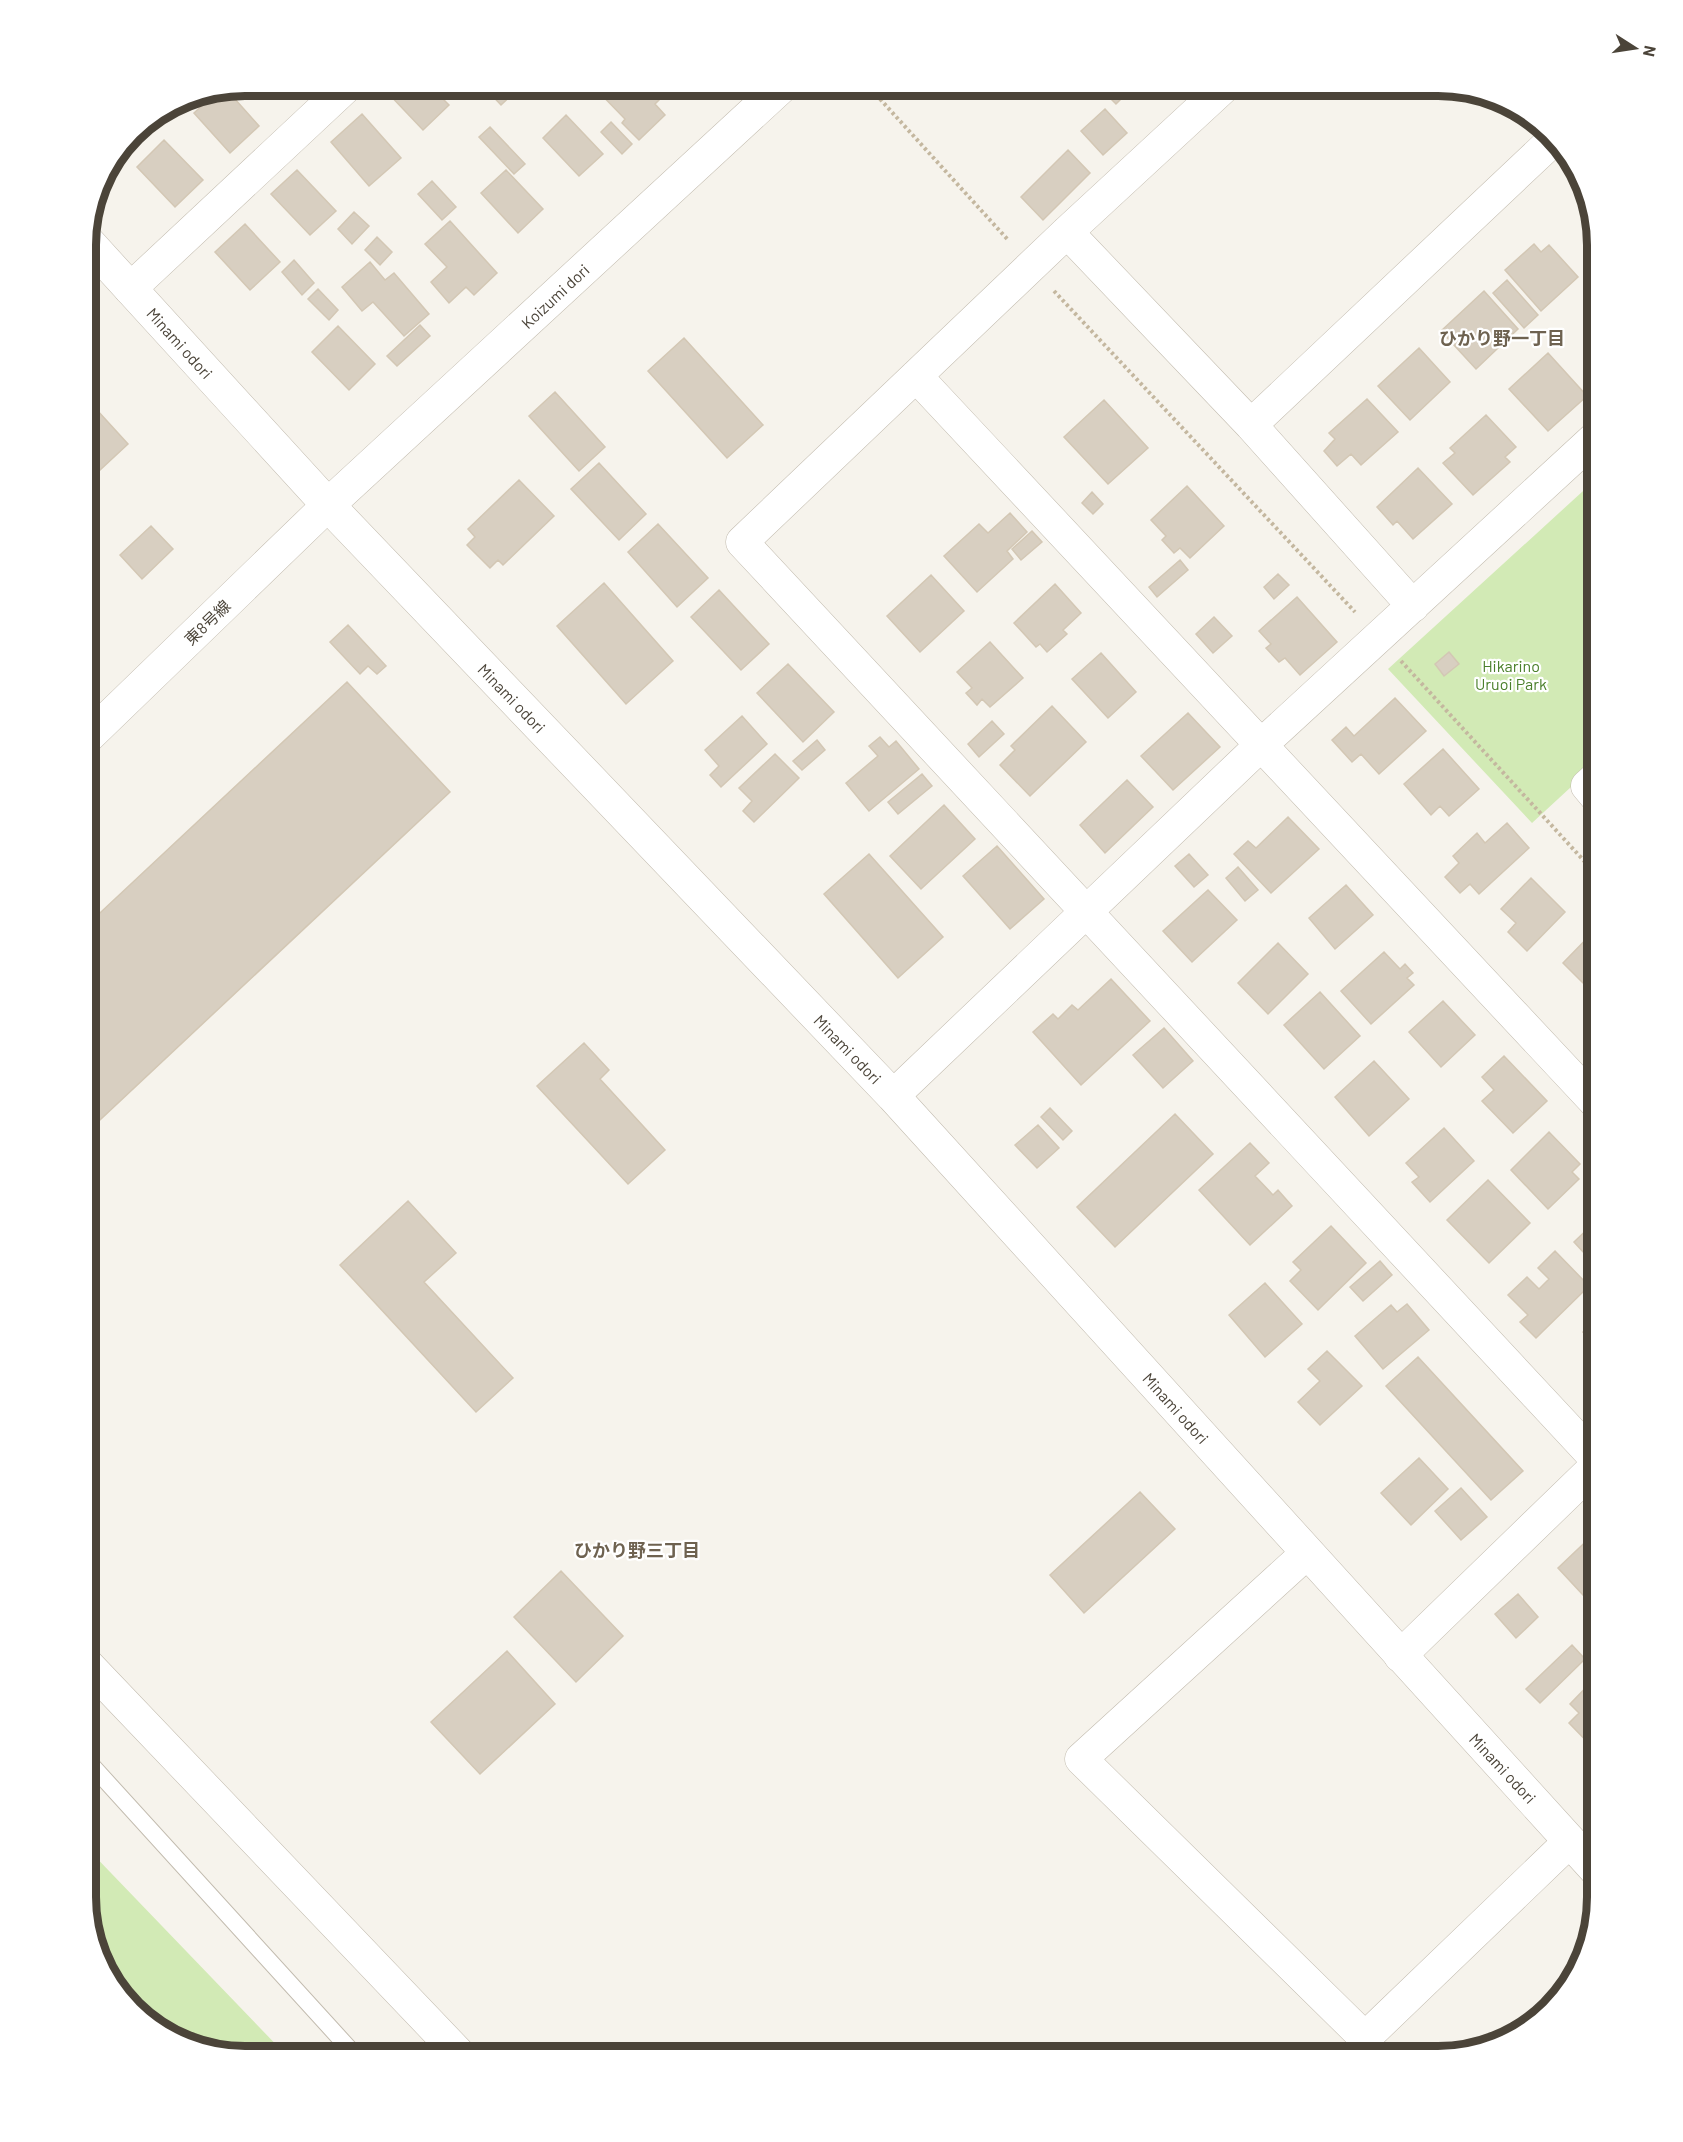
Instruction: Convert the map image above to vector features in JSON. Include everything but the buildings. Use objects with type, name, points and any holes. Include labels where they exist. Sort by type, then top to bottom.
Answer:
[{"type":"street","points":[[130,289],[336,96]]},
{"type":"street","name":"Koizumi dori","points":[[328,505],[771,96]]},
{"type":"street","points":[[1214,96],[1031,266],[742,542],[1587,1448]]},
{"type":"street","points":[[1251,425],[1548,145]]},
{"type":"street","points":[[1067,232],[1251,425],[1413,606]]},
{"type":"street","name":"Minami odori","points":[[96,251],[328,505],[893,1096],[1306,1553],[1587,1859]]},
{"type":"street","points":[[916,376],[1260,746],[1587,1092]]},
{"type":"street","points":[[893,1096],[1260,746],[1587,446]]},
{"type":"street","name":"東8号線","points":[[96,729],[328,505]]},
{"type":"street","points":[[1400,1656],[1587,1476]]},
{"type":"street","points":[[1306,1553],[1081,1759],[1365,2038],[1570,1841]]},
{"type":"street","points":[[96,1673],[451,2046]]},
{"type":"lane","points":[[96,1770],[347,2046]]},
{"type":"path","points":[[880,99],[1031,266],[1587,863]]},
{"type":"green space","name":"Hikarino Uruoi Park","points":[[1587,487],[1587,772],[1532,823],[1388,669]]},
{"type":"green space","points":[[96,1857],[277,2046],[226,2045],[197,2038],[162,2021],[133,1995],[111,1963],[101,1935],[97,1916]]},
{"type":"district","name":"ひかり野一丁目","points":[[1502,338]]},
{"type":"district","name":"ひかり野三丁目","points":[[637,1550]]}]
